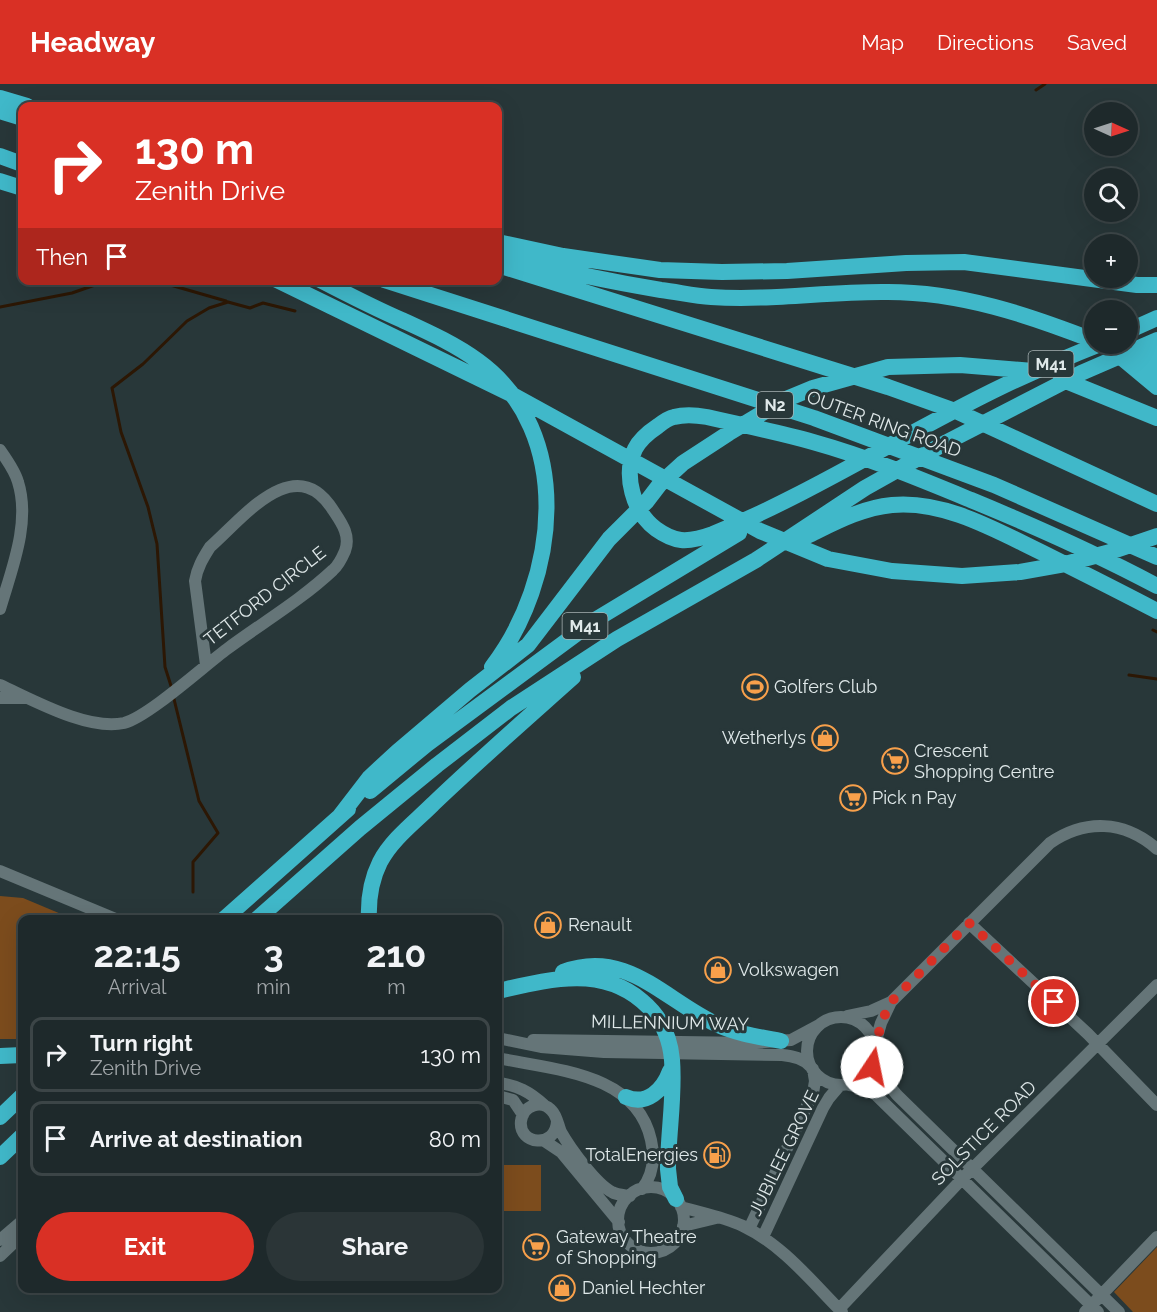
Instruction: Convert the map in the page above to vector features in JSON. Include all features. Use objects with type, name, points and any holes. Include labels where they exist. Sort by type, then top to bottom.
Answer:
[{"type":"highway","points":[[0,98],[18,103]]},
{"type":"highway","points":[[0,111],[18,116]]},
{"type":"highway","points":[[0,156],[18,163]]},
{"type":"highway","points":[[0,167],[18,173]]},
{"type":"highway","points":[[0,182],[18,187]]},
{"type":"highway","points":[[502,243],[563,256],[660,270],[787,271],[906,263],[964,262],[1137,285],[1157,285]]},
{"type":"highway","points":[[502,255],[544,267],[616,282],[710,297],[781,297],[888,292],[940,296],[997,306],[1084,336]]},
{"type":"highway","name":"OUTER RING ROAD","points":[[502,266],[888,387],[958,412],[1157,504]]},
{"type":"highway","points":[[288,285],[508,393],[760,531],[828,559],[892,571],[962,576],[1020,572],[1065,564],[1157,536]]},
{"type":"highway","points":[[330,285],[435,336],[480,362],[514,398],[531,429],[542,458],[547,482],[548,504],[544,545],[537,577],[520,624],[502,654],[482,680]]},
{"type":"highway","name":"OUTER RING ROAD","points":[[400,285],[814,418],[994,485],[1157,557]]},
{"type":"highway","points":[[1138,327],[1157,318]]},
{"type":"highway","name":"M41","points":[[262,915],[360,828],[436,765],[511,708],[617,639],[756,560],[865,488],[947,442],[1081,373],[1157,340]]},
{"type":"highway","name":"M41","points":[[230,915],[340,816],[427,744],[595,620],[851,466],[1002,386],[1084,351]]},
{"type":"highway","points":[[1116,354],[1157,387]]},
{"type":"highway","points":[[1125,354],[1157,369]]},
{"type":"highway","points":[[1081,373],[1110,368],[1157,354]]},
{"type":"highway","points":[[340,816],[370,777],[482,680],[528,645],[609,539],[647,501],[660,484],[683,463],[759,414],[813,388],[888,367],[960,365],[1032,371],[1064,380],[1157,418]]},
{"type":"highway","points":[[851,466],[731,527],[705,537],[688,540],[679,540],[663,534],[651,525],[640,513],[630,480],[631,464],[636,448],[647,434],[673,417],[690,415],[707,417],[813,442],[930,483],[1024,522],[1116,564],[1157,586]]},
{"type":"highway","points":[[756,560],[867,509],[895,504],[928,506],[974,521],[1157,611]]},
{"type":"highway","points":[[369,915],[368,902],[374,875],[381,860],[399,837],[472,767],[617,639]]},
{"type":"highway","points":[[502,990],[542,981],[586,966],[613,968],[644,979],[717,1025],[743,1034],[781,1041]]},
{"type":"highway","points":[[542,981],[596,979],[620,985],[631,991],[649,1007],[661,1022],[669,1042],[672,1062],[668,1169],[670,1187],[678,1203]]},
{"type":"highway","points":[[0,1056],[18,1055]]},
{"type":"highway","points":[[626,1097],[641,1100],[654,1095],[667,1079],[672,1062]]},
{"type":"highway","points":[[0,1117],[18,1100]]},
{"type":"highway","points":[[0,1157],[18,1140]]},
{"type":"street","points":[[0,450],[19,483],[21,509],[21,528],[0,609]]},
{"type":"street","name":"TETFORD CIRCLE","points":[[0,685],[67,714],[99,723],[126,722],[153,706],[300,596],[339,563],[346,549],[345,531],[332,507],[315,490],[294,485],[275,490],[204,556],[195,581],[206,665]]},
{"type":"street","name":"TETFORD CIRCLE","points":[[0,698],[28,698]]},
{"type":"street","points":[[844,1085],[858,1081],[866,1075],[874,1061],[875,1044],[881,1023],[891,1002],[1050,843],[1064,833],[1087,827],[1113,827],[1130,831],[1157,849]]},
{"type":"street","points":[[0,872],[106,915]]},
{"type":"street","points":[[969,923],[1098,1045],[1157,1105]]},
{"type":"street","name":"SOLSTICE ROAD","points":[[841,1310],[962,1179],[1157,985]]},
{"type":"street","points":[[891,1002],[871,1011],[830,1018],[819,1025],[808,1041],[807,1054],[812,1067],[822,1079],[863,1087],[876,1095],[1092,1310],[1102,1295],[1157,1237]]},
{"type":"street","points":[[843,1017],[855,1019],[865,1026],[875,1044]]},
{"type":"street","name":"MILLENNIUM WAY","points":[[702,1048],[798,1038],[819,1025]]},
{"type":"street","name":"MILLENNIUM WAY","points":[[502,1039],[517,1041],[541,1039],[641,1047],[702,1048],[793,1056],[806,1061],[812,1067]]},
{"type":"street","points":[[502,1059],[593,1078],[626,1097],[640,1113],[651,1143],[651,1171],[648,1182],[642,1189],[630,1196],[621,1208],[619,1222],[622,1234],[629,1244],[640,1251],[652,1253],[672,1246],[683,1226],[684,1218],[678,1203]]},
{"type":"street","points":[[874,1061],[897,1095],[1119,1312]]},
{"type":"street","name":"JUBILEE GROVE","points":[[749,1229],[813,1093],[815,1081],[812,1067]]},
{"type":"street","points":[[502,1084],[519,1087],[553,1111],[566,1140],[604,1187],[614,1193],[630,1196]]},
{"type":"street","name":"JUBILEE GROVE","points":[[763,1237],[823,1108],[829,1098],[844,1085]]},
{"type":"street","points":[[502,1097],[513,1100],[523,1114]]},
{"type":"street","points":[[544,1105],[532,1106],[523,1114],[521,1123],[525,1134],[535,1140],[543,1140],[555,1132],[557,1121]]},
{"type":"street","points":[[543,1140],[561,1152],[619,1222]]},
{"type":"street","points":[[642,1189],[660,1189],[678,1203],[749,1229],[763,1237],[841,1310]]},
{"type":"street","points":[[683,1226],[720,1218]]},
{"type":"street","points":[[0,1240],[18,1224]]},
{"type":"street","points":[[0,1256],[18,1239]]},
{"type":"shaded area","points":[[0,896],[23,898],[63,915],[18,915],[18,1039],[0,1039]]},
{"type":"shaded area","points":[[502,1165],[541,1165],[541,1211],[502,1211]]},
{"type":"shaded area","points":[[1157,1247],[1157,1312],[1133,1312],[1114,1292]]},
{"type":"waterway","points":[[1036,90],[1045,84]]},
{"type":"waterway","points":[[0,307],[72,293],[95,285]]},
{"type":"waterway","points":[[170,285],[226,301]]},
{"type":"waterway","points":[[172,689],[165,667],[157,544],[148,507],[121,432],[112,388],[143,364],[187,321],[209,308],[228,302],[250,308],[263,303],[295,311]]},
{"type":"waterway","points":[[1153,630],[1157,632]]},
{"type":"waterway","points":[[1129,675],[1157,679]]},
{"type":"waterway","points":[[173,695],[199,801],[218,833],[193,862],[193,892]]},
{"type":"place","name":"Golfers Club","points":[[755,687]]},
{"type":"place","name":"Wetherlys","points":[[825,738]]},
{"type":"place","name":"Crescent Shopping Centre","points":[[895,761]]},
{"type":"place","name":"Pick n Pay","points":[[853,798]]},
{"type":"place","name":"Renault","points":[[548,925]]},
{"type":"place","name":"Volkswagen","points":[[718,970]]},
{"type":"place","name":"TotalEnergies","points":[[717,1155]]},
{"type":"place","name":"Gateway Theatre of Shopping","points":[[536,1247]]},
{"type":"place","name":"Daniel Hechter","points":[[562,1288]]},
{"type":"route","points":[[872,1067],[881,1023],[891,1002],[969,923],[1054,1002]]}]
